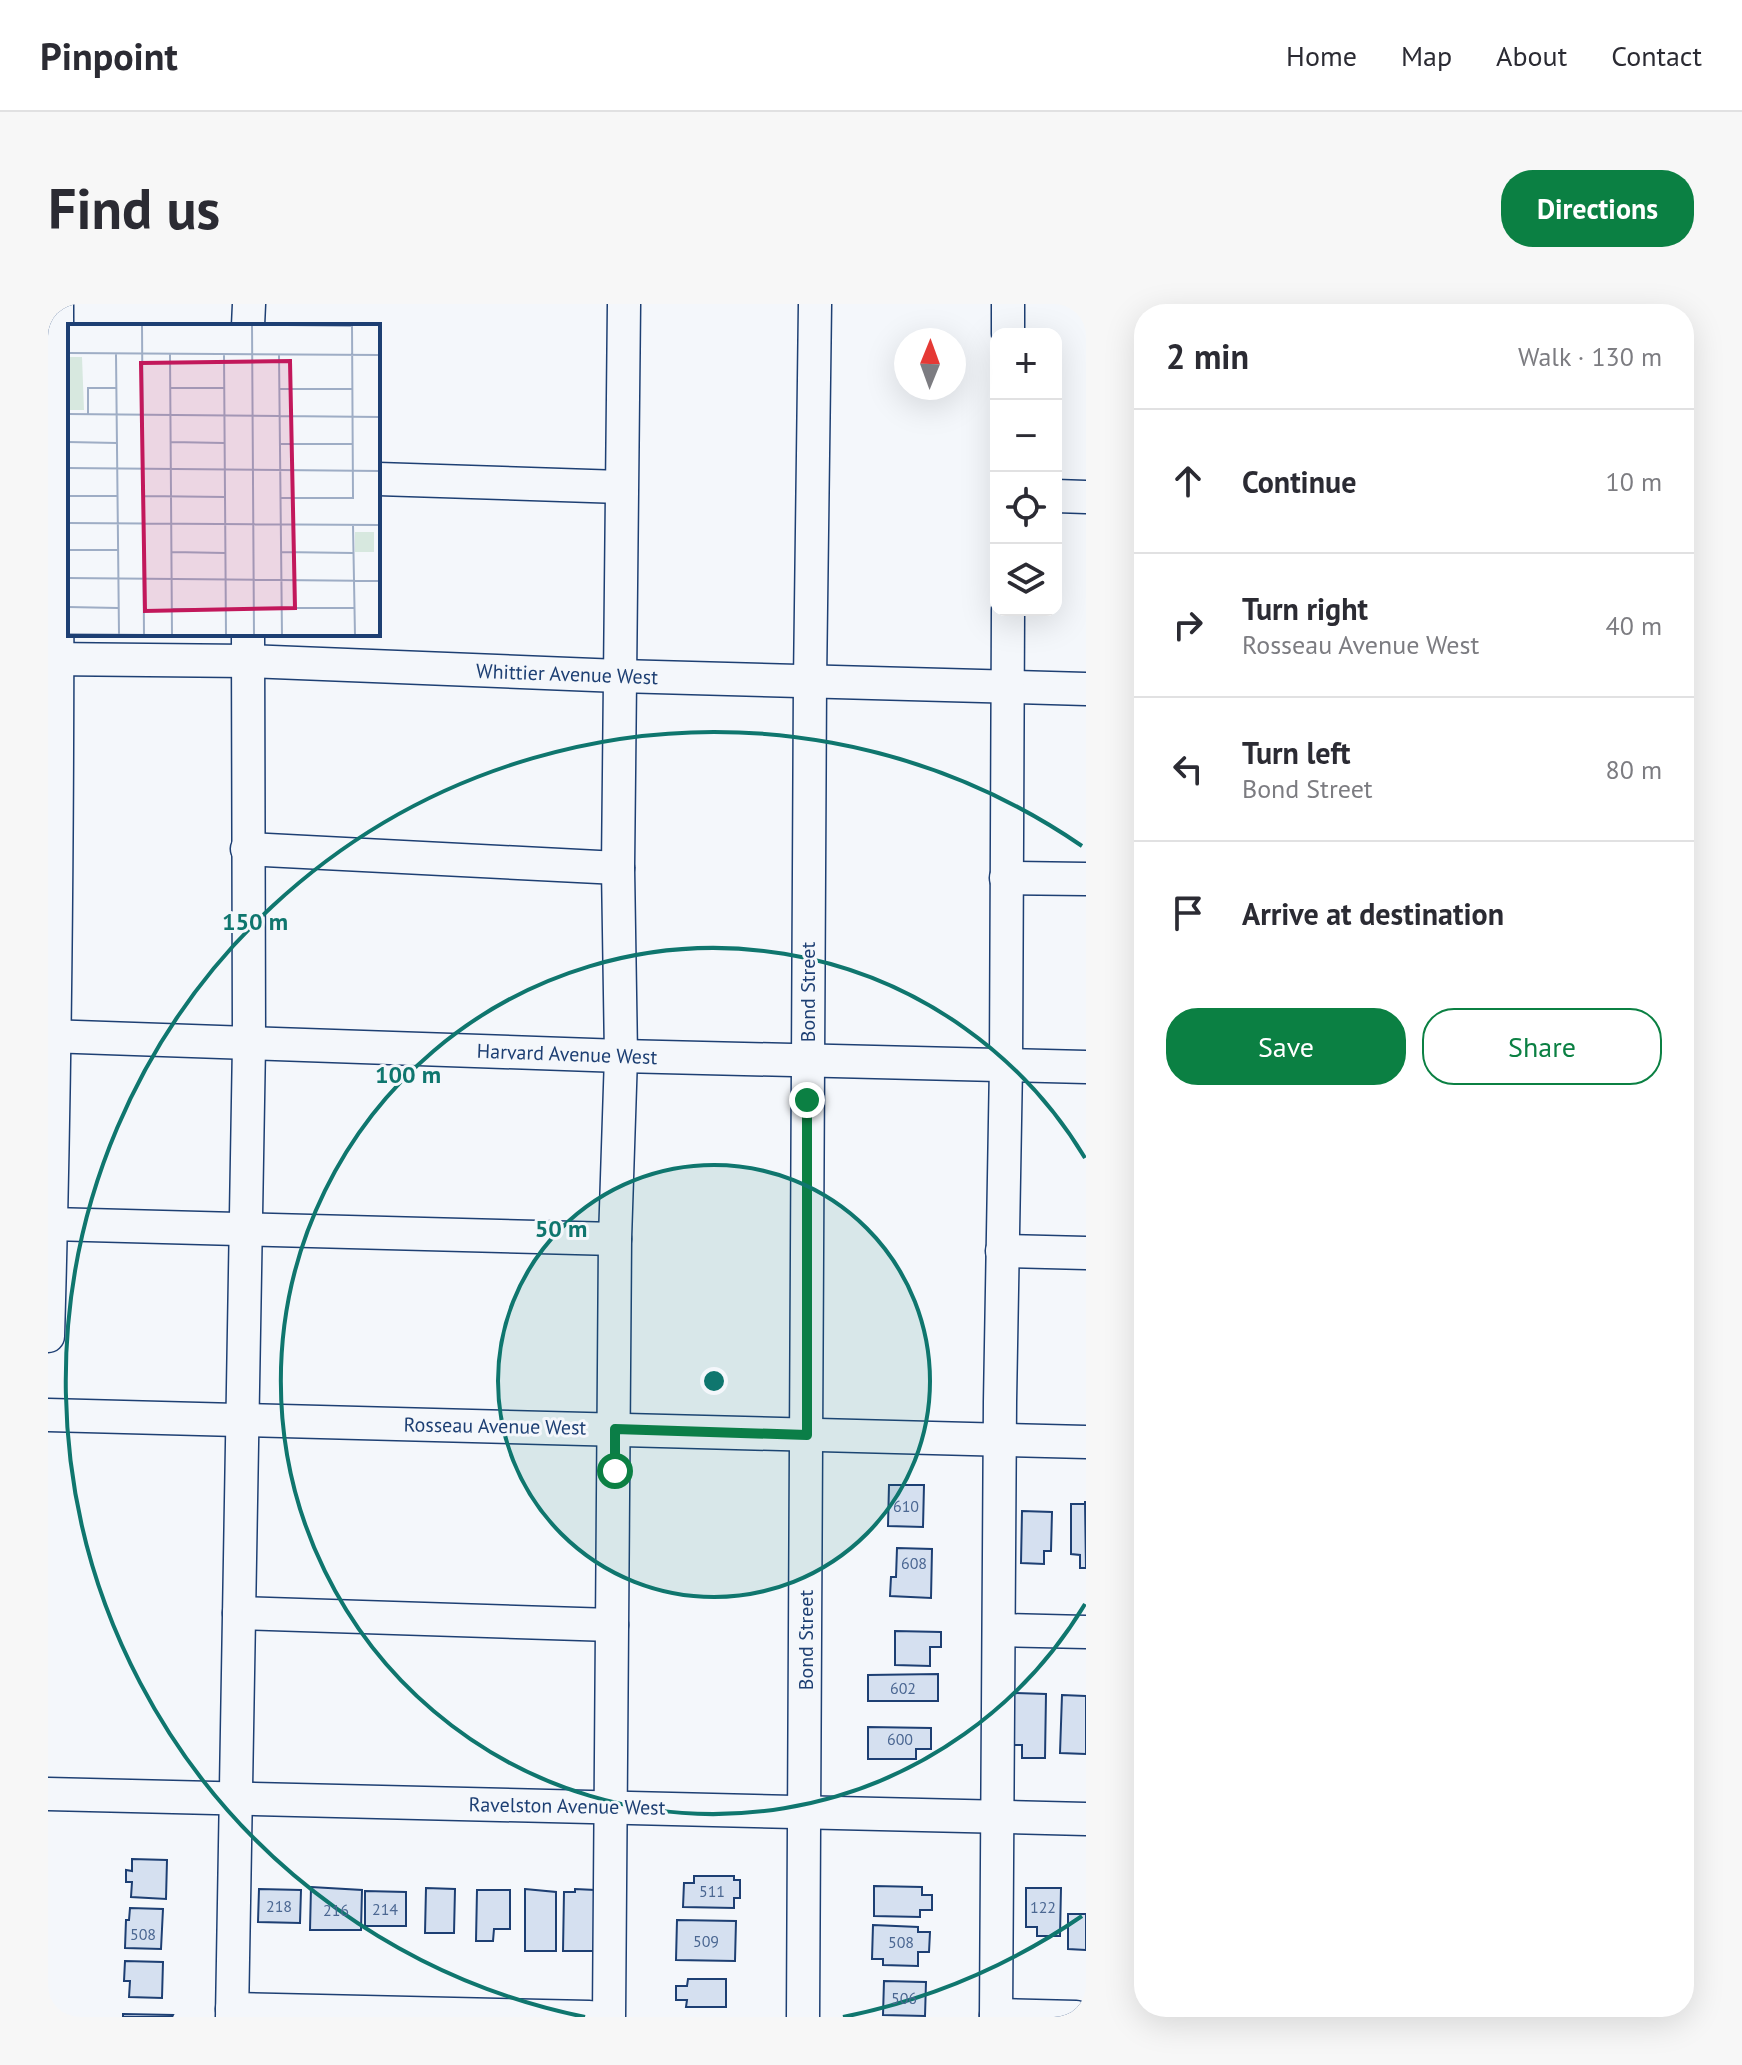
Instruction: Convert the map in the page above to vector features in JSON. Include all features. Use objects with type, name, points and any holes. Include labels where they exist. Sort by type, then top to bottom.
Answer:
[{"type":"street","points":[[48,1336],[57,304]]},
{"type":"street","points":[[248,324],[249,304]]},
{"type":"street","points":[[609,2017],[615,1239],[621,1056],[618,868],[624,304]]},
{"type":"street","name":"Bond Street","points":[[803,2017],[807,1059],[815,304]]},
{"type":"street","points":[[1008,304],[1008,328]]},
{"type":"street","points":[[380,479],[621,487]]},
{"type":"street","points":[[1062,496],[1086,497]]},
{"type":"street","points":[[1008,616],[996,2016],[1076,2017]]},
{"type":"street","points":[[248,648],[249,1044],[232,2013],[589,2017]]},
{"type":"street","name":"Whittier Avenue West","points":[[53,659],[248,648],[619,676],[1086,689]]},
{"type":"street","points":[[247,849],[618,868]]},
{"type":"street","points":[[1006,878],[1086,879]]},
{"type":"street","name":"Harvard Avenue West","points":[[52,1036],[621,1056],[1086,1067]]},
{"type":"street","points":[[51,1224],[615,1239]]},
{"type":"street","points":[[1002,1251],[1086,1253]]},
{"type":"street","name":"Rosseau Avenue West","points":[[48,1415],[1086,1442]]},
{"type":"street","points":[[239,1613],[612,1625]]},
{"type":"street","points":[[1000,1630],[1086,1632]]},
{"type":"street","name":"Ravelston Avenue West","points":[[48,1794],[1086,1819]]},
{"type":"building","points":[[889,1485],[924,1485],[923,1527],[888,1526]]},
{"type":"building","points":[[1085,1501],[1086,1568],[1080,1568],[1080,1555],[1071,1554],[1071,1504],[1085,1504]]},
{"type":"building","points":[[1022,1511],[1052,1512],[1051,1551],[1044,1551],[1044,1564],[1021,1563]]},
{"type":"building","points":[[897,1548],[932,1549],[931,1598],[890,1596],[891,1577],[896,1577]]},
{"type":"building","points":[[895,1631],[941,1632],[941,1647],[930,1647],[930,1666],[895,1665]]},
{"type":"building","points":[[938,1674],[938,1701],[868,1701],[868,1675]]},
{"type":"building","points":[[1014,1693],[1046,1694],[1045,1758],[1022,1758],[1022,1745],[1013,1745]]},
{"type":"building","points":[[1062,1695],[1086,1696],[1086,1754],[1060,1753]]},
{"type":"building","points":[[868,1727],[931,1728],[931,1749],[916,1749],[916,1759],[868,1759]]},
{"type":"building","points":[[132,1859],[167,1860],[166,1899],[131,1897],[132,1882],[126,1882],[126,1870],[132,1871]]},
{"type":"building","points":[[694,1876],[734,1876],[734,1880],[740,1880],[740,1898],[734,1898],[734,1908],[683,1907],[684,1883],[694,1883]]},
{"type":"building","points":[[874,1886],[922,1887],[922,1895],[932,1895],[932,1910],[920,1910],[920,1917],[874,1916]]},
{"type":"building","points":[[311,1887],[362,1890],[361,1930],[310,1930]]},
{"type":"building","points":[[426,1888],[455,1889],[454,1933],[425,1933]]},
{"type":"building","points":[[1026,1888],[1061,1888],[1060,1936],[1037,1936],[1037,1927],[1026,1927]]},
{"type":"building","points":[[259,1889],[301,1890],[300,1923],[258,1922]]},
{"type":"building","points":[[525,1889],[556,1892],[556,1951],[525,1951]]},
{"type":"building","points":[[575,1889],[595,1890],[595,1951],[563,1951],[564,1892],[575,1892]]},
{"type":"building","points":[[477,1890],[510,1890],[510,1929],[494,1929],[493,1941],[476,1941]]},
{"type":"building","points":[[365,1891],[406,1892],[406,1926],[365,1926]]},
{"type":"building","points":[[130,1908],[163,1909],[161,1949],[125,1948],[126,1920],[129,1920]]},
{"type":"building","points":[[1068,1914],[1086,1914],[1086,1950],[1068,1949]]},
{"type":"building","points":[[677,1920],[736,1921],[735,1961],[676,1960]]},
{"type":"building","points":[[873,1925],[918,1927],[918,1932],[930,1932],[929,1952],[918,1952],[918,1966],[883,1965],[883,1959],[872,1959]]},
{"type":"building","points":[[125,1961],[163,1962],[162,1998],[129,1997],[130,1981],[124,1981]]},
{"type":"building","points":[[688,1979],[726,1979],[726,2007],[686,2007],[687,2000],[676,2000],[676,1986],[687,1986]]},
{"type":"building","points":[[884,1981],[926,1982],[925,2016],[883,2015]]},
{"type":"building","points":[[123,2014],[173,2015],[123,2017]]},
{"type":"route","points":[[615,1471],[615,1429],[807,1435],[807,1100]]}]
